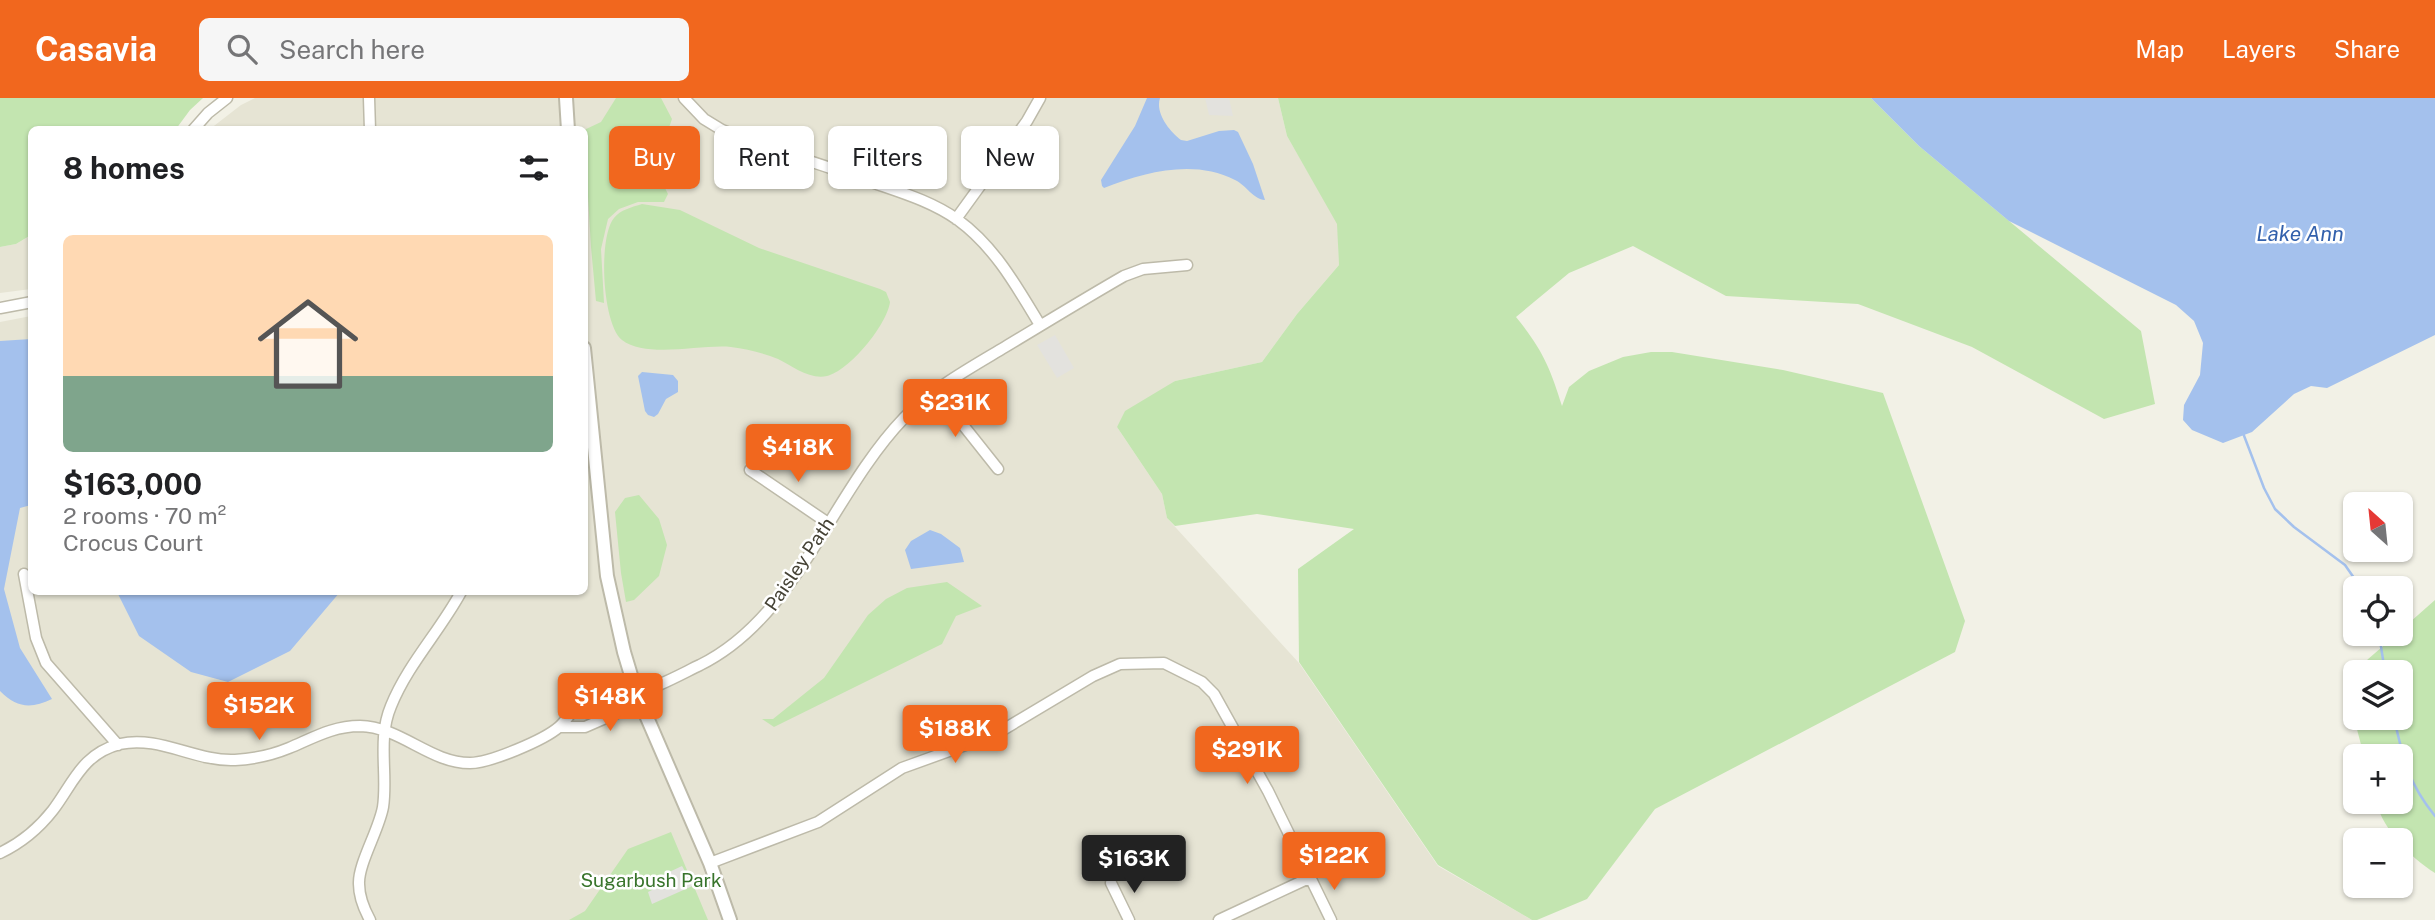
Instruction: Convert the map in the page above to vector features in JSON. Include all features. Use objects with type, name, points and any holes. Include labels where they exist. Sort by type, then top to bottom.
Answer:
[{"type":"street","points":[[197,126],[227,98]]},
{"type":"street","points":[[369,98],[370,126]]},
{"type":"street","points":[[566,98],[568,126]]},
{"type":"street","points":[[684,98],[704,119],[722,130],[901,193],[934,206],[956,219],[992,252],[1013,279],[1040,325]]},
{"type":"street","points":[[956,219],[1027,121],[1040,98]]},
{"type":"street","name":"Paisley Path","points":[[636,692],[700,665],[738,642],[768,612],[890,433],[936,391],[1040,325],[1134,272],[1187,265]]},
{"type":"street","points":[[0,308],[28,303]]},
{"type":"street","points":[[588,388],[607,576],[614,612],[636,692],[710,863],[730,920]]},
{"type":"street","points":[[936,391],[998,469]]},
{"type":"street","points":[[750,470],[828,523]]},
{"type":"street","points":[[24,574],[36,638],[46,663],[118,745]]},
{"type":"street","points":[[370,920],[363,907],[358,882],[383,807],[384,730],[400,684],[459,595]]},
{"type":"street","points":[[710,863],[818,822],[902,768],[996,734],[1093,676],[1120,664],[1164,663],[1202,682],[1214,694],[1268,792],[1331,920]]},
{"type":"street","points":[[0,853],[33,831],[51,812],[76,773],[86,763],[97,754],[118,745],[144,742],[211,759],[235,760],[263,757],[337,728],[363,726],[384,730],[433,755],[471,763],[507,754],[559,727],[574,709],[617,690],[636,692]]},
{"type":"street","points":[[559,727],[585,727],[624,710],[636,692]]},
{"type":"street","points":[[1219,920],[1309,878]]},
{"type":"street","points":[[1111,883],[1129,920]]},
{"type":"shaded area","points":[[255,98],[1278,98],[1287,136],[1338,224],[1339,265],[1297,314],[1262,362],[1175,381],[1117,427],[1162,494],[1167,518],[1299,663],[1438,866],[1532,920],[0,920],[0,322],[28,317],[28,595],[588,595],[588,126],[214,126]]},
{"type":"shaded area","points":[[1205,98],[1229,98],[1233,116],[1209,115]]},
{"type":"shaded area","points":[[28,237],[28,289],[0,293],[0,247],[16,244]]},
{"type":"shaded area","points":[[1055,335],[1074,368],[1057,378],[1037,345]]},
{"type":"shaded area","name":"Sugarbush Park","points":[[682,866],[686,873],[691,872],[697,884],[652,904],[648,892],[652,890],[648,882]]},
{"type":"green space","points":[[0,98],[203,98],[178,126],[28,126],[28,237],[16,244],[0,247]]},
{"type":"green space","points":[[616,98],[661,98],[672,119],[670,126],[609,126],[609,189],[666,189],[668,194],[664,202],[638,202],[619,209],[608,219],[601,249],[604,303],[596,301],[591,247],[588,128],[601,122]]},
{"type":"green space","points":[[1278,98],[1871,98],[1919,146],[2141,331],[2155,404],[2104,419],[1972,347],[1858,304],[1726,296],[1633,246],[1569,273],[1516,317],[1544,359],[1562,406],[1569,387],[1589,371],[1623,357],[1651,352],[1672,352],[1783,370],[1883,393],[1965,621],[1955,652],[1655,809],[1587,899],[1532,920],[1438,865],[1299,662],[1298,569],[1354,529],[1257,514],[1175,526],[1167,518],[1162,494],[1117,427],[1125,411],[1175,381],[1262,362],[1297,314],[1339,265],[1337,224],[1287,136]]},
{"type":"green space","points":[[642,204],[680,210],[759,248],[880,289],[886,292],[890,302],[882,323],[866,346],[846,366],[821,377],[795,369],[778,359],[737,348],[660,350],[633,346],[622,340],[610,317],[604,261],[609,228],[614,218],[623,211]]},
{"type":"green space","points":[[639,495],[659,519],[667,545],[659,576],[634,600],[626,602],[615,512],[625,498]]},
{"type":"green space","points":[[947,582],[982,606],[956,616],[942,644],[774,727],[762,719],[773,719],[824,678],[868,615],[886,599],[907,588]]},
{"type":"green space","points":[[2435,600],[2435,873],[2413,856],[2413,828],[2388,828],[2380,814],[2413,814],[2413,744],[2361,744],[2357,730],[2413,730],[2413,660],[2367,660],[2383,646],[2413,646],[2413,619]]},
{"type":"green space","name":"Sugarbush Park","points":[[671,832],[708,920],[569,920],[585,911],[628,849]]},
{"type":"water","points":[[1147,98],[1160,98],[1159,110],[1164,121],[1181,140],[1187,141],[1219,131],[1238,132],[1253,164],[1265,200],[1257,198],[1235,180],[1203,170],[1153,173],[1104,188],[1101,180],[1135,126]]},
{"type":"water","name":"Lake Ann","points":[[1871,98],[2435,98],[2435,335],[2327,388],[2311,386],[2294,394],[2252,432],[2223,443],[2192,430],[2183,420],[2184,405],[2200,375],[2203,343],[2194,321],[2176,305],[2009,221],[1919,146]]},
{"type":"water","points":[[28,339],[28,506],[20,508],[4,589],[20,648],[52,699],[31,705],[18,704],[0,691],[0,341]]},
{"type":"water","points":[[642,372],[673,375],[678,381],[678,392],[666,399],[654,417],[645,411],[638,376]]},
{"type":"water","points":[[930,530],[941,534],[960,548],[964,562],[911,569],[905,550],[911,541]]},
{"type":"water","points":[[118,595],[337,595],[290,651],[228,682],[191,672],[139,636]]},
{"type":"waterway","points":[[2243,433],[2275,509],[2294,527],[2345,565],[2353,576]]},
{"type":"waterway","points":[[2381,646],[2383,660]]},
{"type":"waterway","points":[[2397,730],[2408,770],[2418,792],[2435,816]]}]
